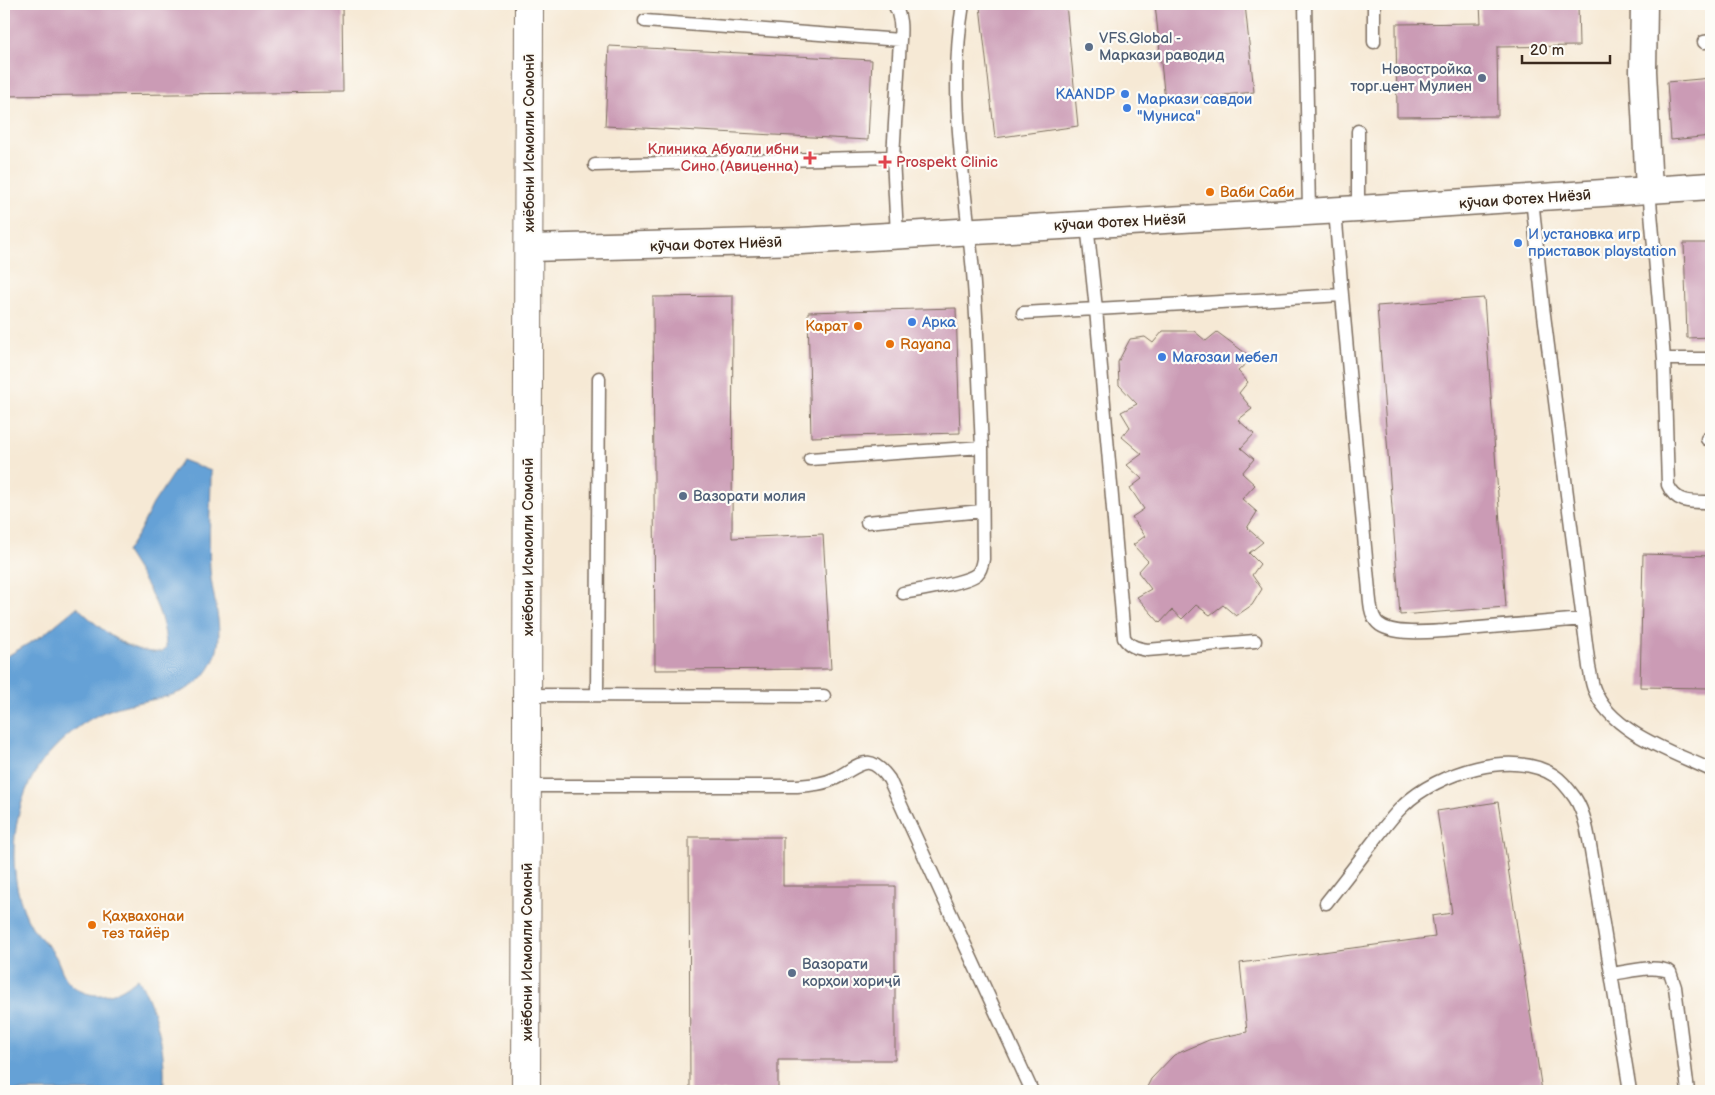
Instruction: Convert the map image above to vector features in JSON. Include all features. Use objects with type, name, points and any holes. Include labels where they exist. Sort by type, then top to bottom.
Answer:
[{"type":"street","name":"хиёбони Исмоили Сомонӣ","points":[[526,1091],[529,4]]},
{"type":"street","points":[[1644,4],[1643,72],[1649,190]]},
{"type":"street","name":"кӯчаи Фотех Ниёзӣ","points":[[529,248],[728,244],[1711,186]]},
{"type":"lane","points":[[894,4],[899,12],[901,22],[893,157],[897,235]]},
{"type":"lane","points":[[903,594],[966,580],[976,575],[981,569],[983,559],[982,447],[975,300],[956,87],[958,46],[964,4]]},
{"type":"lane","points":[[1305,4],[1309,211]]},
{"type":"lane","points":[[1374,4],[1374,42]]},
{"type":"lane","points":[[645,21],[900,40]]},
{"type":"lane","points":[[1358,130],[1346,209],[1342,295],[1372,613],[1377,623],[1403,632],[1444,631],[1584,619]]},
{"type":"lane","points":[[595,165],[893,157]]},
{"type":"lane","points":[[1649,190],[1664,359],[1668,485],[1672,494],[1683,501],[1711,502]]},
{"type":"lane","points":[[1532,198],[1543,307],[1589,666],[1594,689],[1604,706],[1617,720],[1641,738],[1711,770]]},
{"type":"lane","points":[[1087,224],[1124,638],[1136,648],[1147,650],[1255,641]]},
{"type":"lane","points":[[1023,313],[1342,295]]},
{"type":"lane","points":[[1664,359],[1711,359]]},
{"type":"lane","points":[[596,695],[599,378]]},
{"type":"lane","points":[[810,458],[982,447]]},
{"type":"lane","points":[[867,522],[982,511]]},
{"type":"lane","points":[[528,695],[824,696]]},
{"type":"lane","points":[[528,786],[797,786],[826,782],[860,764],[868,762],[876,764],[889,779],[1032,1091]]},
{"type":"lane","points":[[1326,903],[1390,819],[1405,803],[1425,788],[1448,777],[1476,768],[1500,764],[1519,764],[1540,768],[1556,776],[1577,800],[1582,816],[1594,868],[1630,1091]]},
{"type":"lane","points":[[1611,974],[1656,968],[1670,972],[1675,987],[1688,1091]]},
{"type":"water","points":[[182,460],[211,471],[210,569],[219,628],[217,651],[213,662],[204,676],[180,692],[107,711],[89,720],[61,741],[40,765],[30,783],[22,802],[14,846],[14,868],[23,909],[32,927],[54,953],[68,981],[86,993],[101,995],[123,989],[138,978],[150,1003],[159,1033],[164,1063],[163,1091],[4,1091],[4,658],[43,635],[77,607],[105,631],[126,645],[150,652],[162,652],[166,647],[165,634],[158,609],[147,586],[126,552],[139,532],[153,504]]},
{"type":"building","points":[[4,4],[342,4],[343,92],[4,96]]},
{"type":"building","points":[[1066,4],[1078,126],[995,138],[980,6]]},
{"type":"building","points":[[1155,4],[1245,4],[1254,92],[1165,101]]},
{"type":"building","points":[[1480,4],[1578,4],[1579,46],[1497,47],[1498,116],[1397,117],[1396,24],[1481,23]]},
{"type":"building","points":[[609,46],[872,60],[868,140],[605,126]]},
{"type":"building","points":[[1711,78],[1711,136],[1671,140],[1667,82]]},
{"type":"building","points":[[1684,243],[1711,243],[1711,337],[1687,338]]},
{"type":"building","points":[[733,296],[732,538],[823,534],[831,669],[655,670],[653,297]]},
{"type":"building","points":[[1484,298],[1506,607],[1400,615],[1377,306]]},
{"type":"building","points":[[956,308],[960,433],[811,437],[808,312]]},
{"type":"building","points":[[1163,331],[1194,331],[1206,341],[1217,332],[1252,358],[1238,371],[1248,382],[1239,393],[1252,409],[1238,420],[1254,434],[1241,448],[1254,459],[1242,473],[1255,485],[1242,499],[1257,512],[1247,528],[1263,542],[1249,553],[1260,564],[1252,575],[1262,589],[1252,605],[1236,616],[1223,605],[1210,615],[1196,605],[1182,619],[1172,610],[1160,623],[1137,597],[1151,589],[1138,572],[1148,561],[1133,545],[1145,536],[1132,517],[1144,509],[1130,488],[1142,479],[1127,465],[1142,454],[1122,437],[1130,427],[1121,412],[1137,404],[1119,385],[1118,362],[1130,339],[1145,337],[1153,343]]},
{"type":"building","points":[[1643,554],[1711,556],[1711,688],[1640,687]]},
{"type":"building","points":[[1498,802],[1542,1091],[1145,1091],[1151,1079],[1174,1055],[1209,1040],[1247,1032],[1240,963],[1435,937],[1432,916],[1452,913],[1437,811]]},
{"type":"building","name":"Вазорати корҳои хориҷӣ","points":[[689,837],[783,837],[783,886],[895,886],[895,1060],[778,1060],[778,1091],[690,1091]]},
{"type":"place","name":"VFS.Global - Маркази раводид","points":[[1089,47]]},
{"type":"place","name":"Новостройка торг.цент Мулиен","points":[[1482,78]]},
{"type":"place","name":"KAANDP","points":[[1125,94]]},
{"type":"place","name":"Маркази савдои \"Муниса\"","points":[[1127,108]]},
{"type":"place","name":"Клиника Абуали ибни Сино (Авиценна)","points":[[810,158]]},
{"type":"place","name":"Prospekt Clinic","points":[[885,162]]},
{"type":"place","name":"Ваби Саби","points":[[1210,192]]},
{"type":"place","name":"И установка игр приставок playstation","points":[[1518,243]]},
{"type":"place","name":"Арка","points":[[912,322]]},
{"type":"place","name":"Карат","points":[[858,326]]},
{"type":"place","name":"Rayana","points":[[890,344]]},
{"type":"place","name":"Мағозаи мебел","points":[[1162,357]]},
{"type":"place","name":"Вазорати молия","points":[[683,496]]},
{"type":"place","name":"Қаҳвахонаи тез тайёр","points":[[92,925]]},
{"type":"place","name":"Вазорати корҳои хориҷӣ","points":[[792,973]]}]
